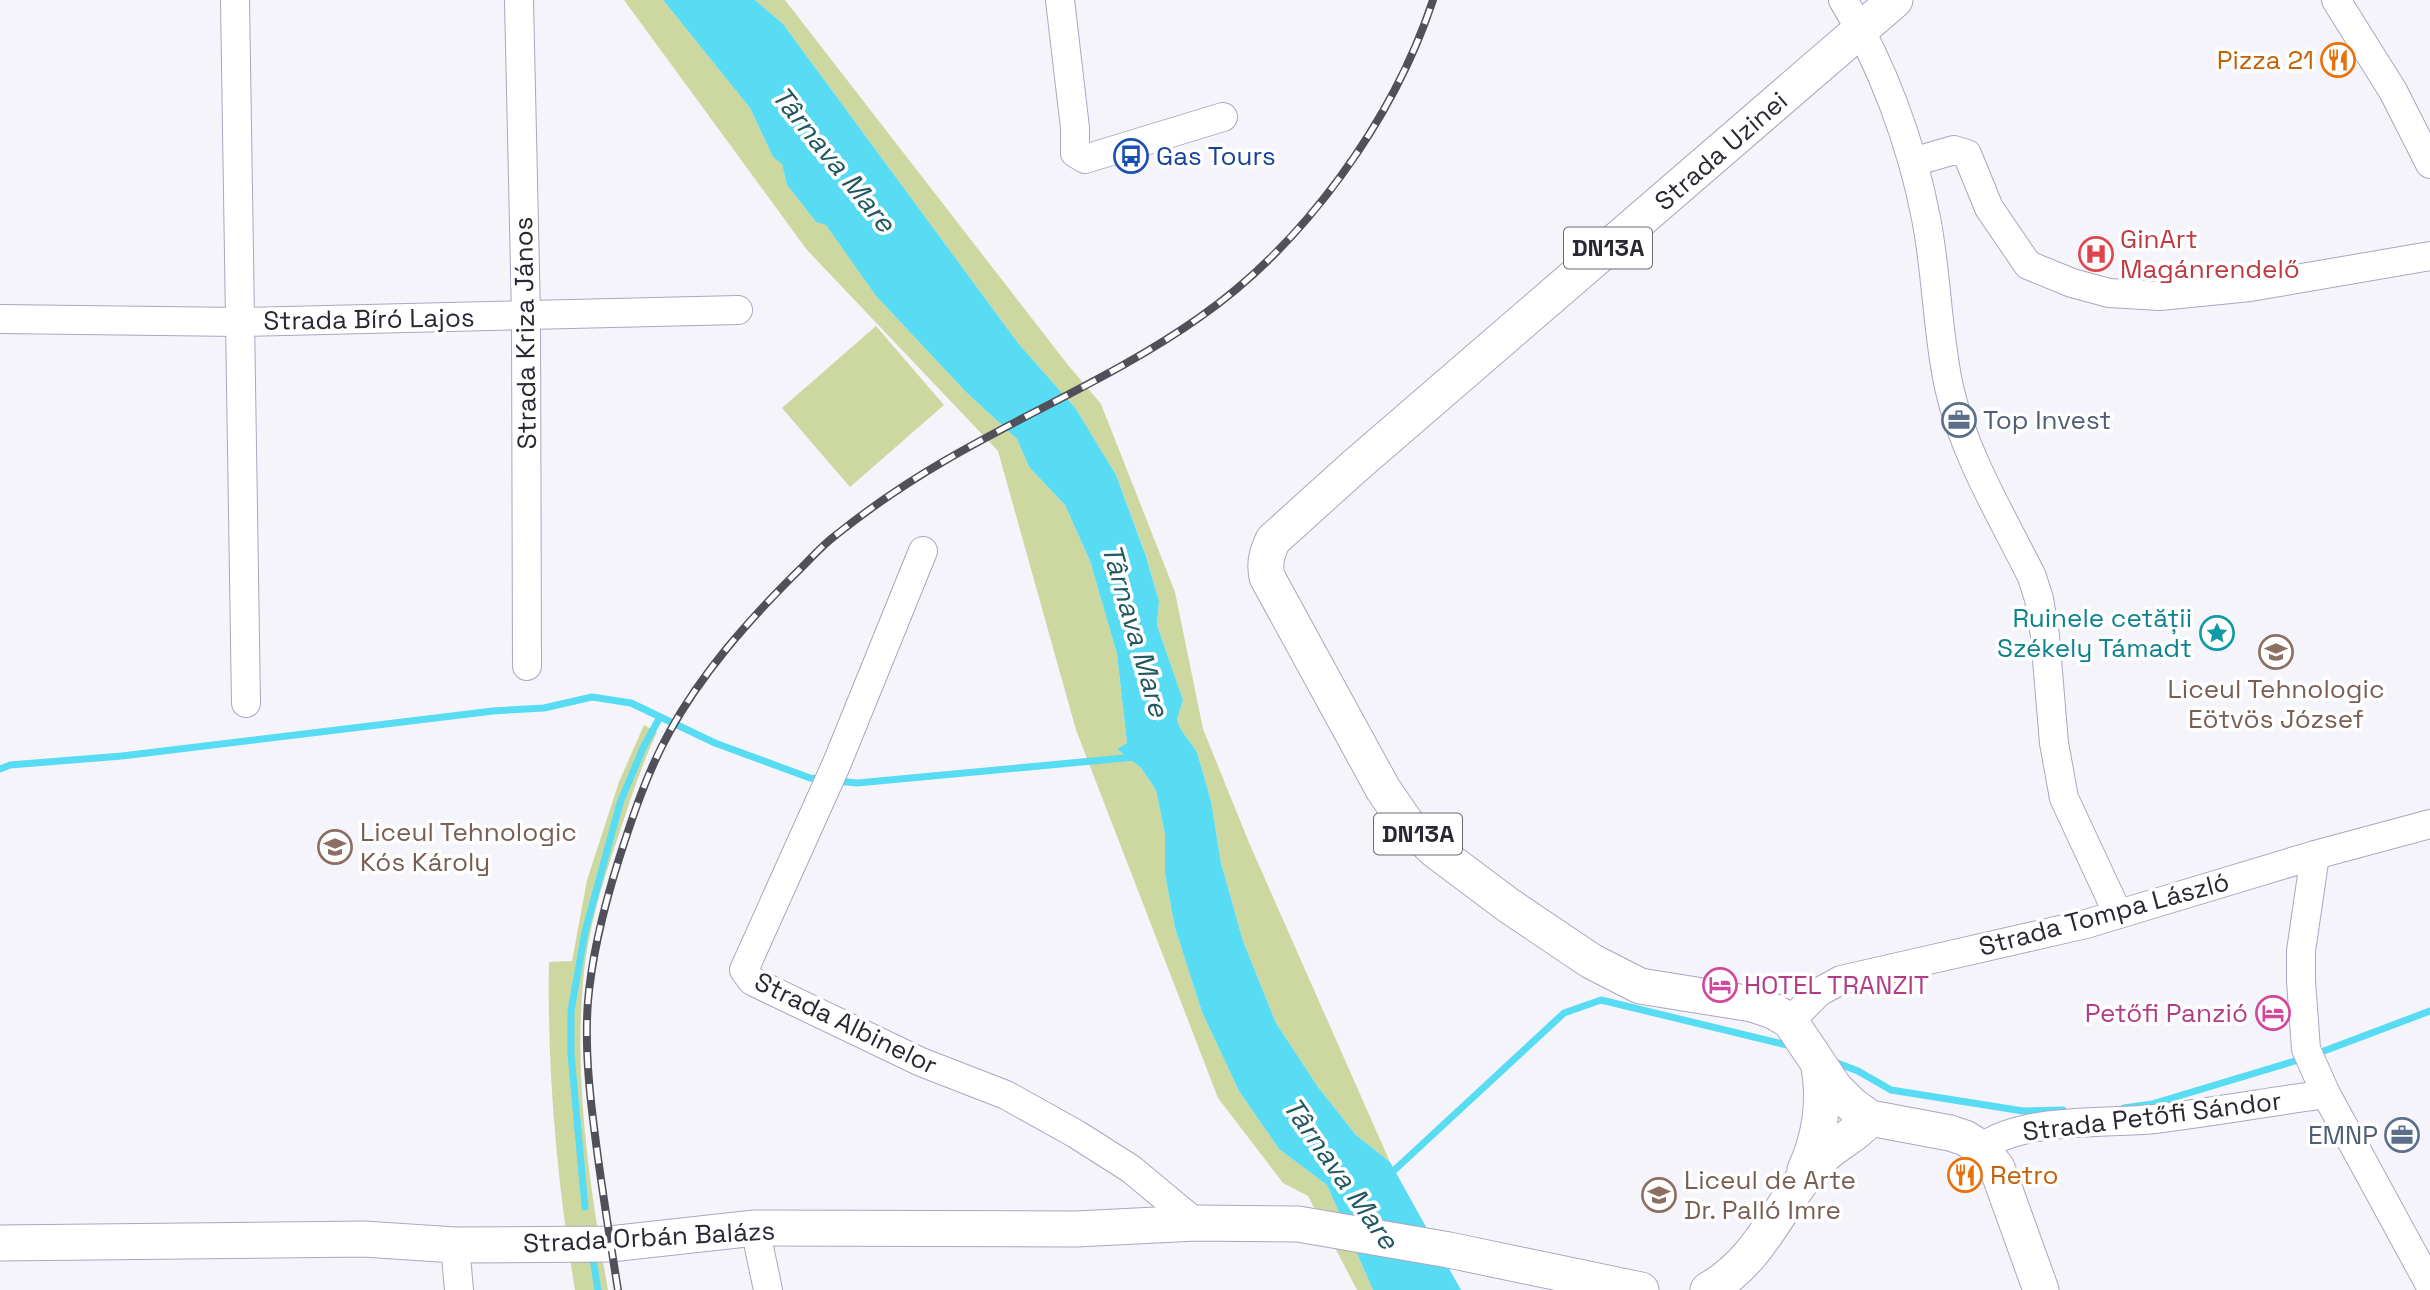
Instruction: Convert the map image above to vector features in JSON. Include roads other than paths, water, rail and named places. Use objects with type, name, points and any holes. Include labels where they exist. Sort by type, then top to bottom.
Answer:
[{"type":"main road","name":"Strada Uzinei","points":[[1808,1048],[1773,1011],[1752,1004],[1640,986],[1591,961],[1508,905],[1436,851],[1408,824],[1383,789],[1267,577],[1264,566],[1266,553],[1273,540],[1355,466],[1895,0]]},
{"type":"main road","name":"DN13A","points":[[1808,1048],[1861,1112]]},
{"type":"main road","points":[[1798,1186],[1815,1144],[1822,1106],[1808,1048]]},
{"type":"main road","points":[[1815,1144],[1861,1112],[1965,1140],[1997,1168],[2041,1290]]},
{"type":"main road","points":[[1708,1290],[1730,1278],[1765,1238],[1798,1186],[1827,1152],[1862,1127],[1861,1112]]},
{"type":"main road","name":"Strada Orbán Balázs","points":[[0,1243],[364,1239],[455,1245],[610,1244],[755,1228],[1076,1229],[1196,1223],[1298,1224],[1449,1250],[1641,1290]]},
{"type":"street","points":[[235,0],[246,703]]},
{"type":"street","name":"Strada Kriza János","points":[[520,0],[526,315],[527,666]]},
{"type":"street","points":[[1060,0],[1075,128],[1075,153],[1080,157],[1085,159],[1223,117]]},
{"type":"street","points":[[1843,0],[1861,30],[1913,162],[1927,220],[1949,386],[1956,413],[1964,439],[2032,577],[2039,599],[2045,636],[2054,743],[2064,798],[2118,914]]},
{"type":"street","points":[[2336,0],[2393,91],[2430,164]]},
{"type":"street","points":[[1913,162],[1954,150],[1967,154],[1989,208],[2028,265],[2072,283],[2109,293],[2160,296],[2250,287],[2430,256]]},
{"type":"street","name":"Strada Bíró Lajos","points":[[0,319],[240,322],[738,310]]},
{"type":"street","name":"Strada Albinelor","points":[[923,551],[824,792],[744,970],[752,981],[920,1062],[1006,1095],[1076,1134],[1131,1169],[1196,1223]]},
{"type":"street","name":"Strada Tompa László","points":[[1808,1048],[1819,992],[1841,980],[2086,924],[2315,855],[2430,824]]},
{"type":"street","points":[[2315,855],[2301,951],[2301,981],[2310,1057],[2326,1094],[2430,1285]]},
{"type":"street","name":"Strada Petőfi Sándor","points":[[1965,1140],[1996,1138],[2069,1124],[2154,1119],[2326,1094]]},
{"type":"street","points":[[755,1228],[768,1290]]},
{"type":"street","points":[[455,1245],[459,1290]]},
{"type":"water","name":"Târnava Mare","points":[[663,0],[755,0],[783,24],[1018,343],[1076,409],[1116,475],[1146,556],[1159,601],[1157,625],[1183,700],[1177,719],[1197,752],[1211,801],[1221,863],[1243,941],[1276,1023],[1318,1087],[1356,1135],[1390,1162],[1461,1290],[1373,1290],[1327,1185],[1279,1149],[1239,1091],[1202,1012],[1175,928],[1165,874],[1165,834],[1156,790],[1141,768],[1117,749],[1127,743],[1117,654],[1090,561],[1065,505],[1029,467],[1017,439],[967,393],[876,296],[826,225],[816,222],[787,185],[782,164],[773,157],[750,108]]},
{"type":"waterway","points":[[0,769],[10,765],[122,756],[493,711],[544,708],[592,697],[631,703],[715,743],[810,778],[822,779]]},
{"type":"waterway","points":[[585,1207],[571,1054],[571,1011],[585,932],[620,803],[643,748],[660,717]]},
{"type":"waterway","points":[[837,781],[857,783],[1135,757]]},
{"type":"waterway","points":[[1388,1176],[1564,1013],[1601,1000],[1791,1046]]},
{"type":"waterway","points":[[2316,1054],[2430,1011]]},
{"type":"waterway","points":[[2124,1108],[2152,1104],[2305,1058]]},
{"type":"waterway","points":[[1832,1061],[1858,1071],[1891,1090],[2023,1111],[2063,1110]]},
{"type":"waterway","points":[[592,1253],[598,1290]]},
{"type":"railway","points":[[618,1290],[589,1080],[587,1021],[590,983],[603,913],[641,795],[670,731],[696,689],[759,611],[830,539],[890,495],[946,460],[1107,374],[1170,337],[1238,287],[1275,254],[1309,217],[1369,134],[1416,45],[1433,0]]},
{"type":"place","name":"Pizza 21","points":[[2338,60]]},
{"type":"place","name":"Gas Tours","points":[[1131,156]]},
{"type":"place","name":"GinArt Magánrendelő","points":[[2096,254]]},
{"type":"place","name":"Top Invest","points":[[1959,420]]},
{"type":"place","name":"Ruinele cetății Székely Támadt","points":[[2217,633]]},
{"type":"place","name":"Liceul Tehnologic Eötvös József","points":[[2276,652]]},
{"type":"place","name":"Liceul Tehnologic Kós Károly","points":[[335,847]]},
{"type":"place","name":"HOTEL TRANZIT","points":[[1720,985]]},
{"type":"place","name":"Petőfi Panzió","points":[[2273,1013]]},
{"type":"place","name":"EMNP","points":[[2402,1135]]},
{"type":"place","name":"Retro","points":[[1965,1175]]},
{"type":"place","name":"Liceul de Arte Dr. Palló Imre","points":[[1659,1195]]}]
